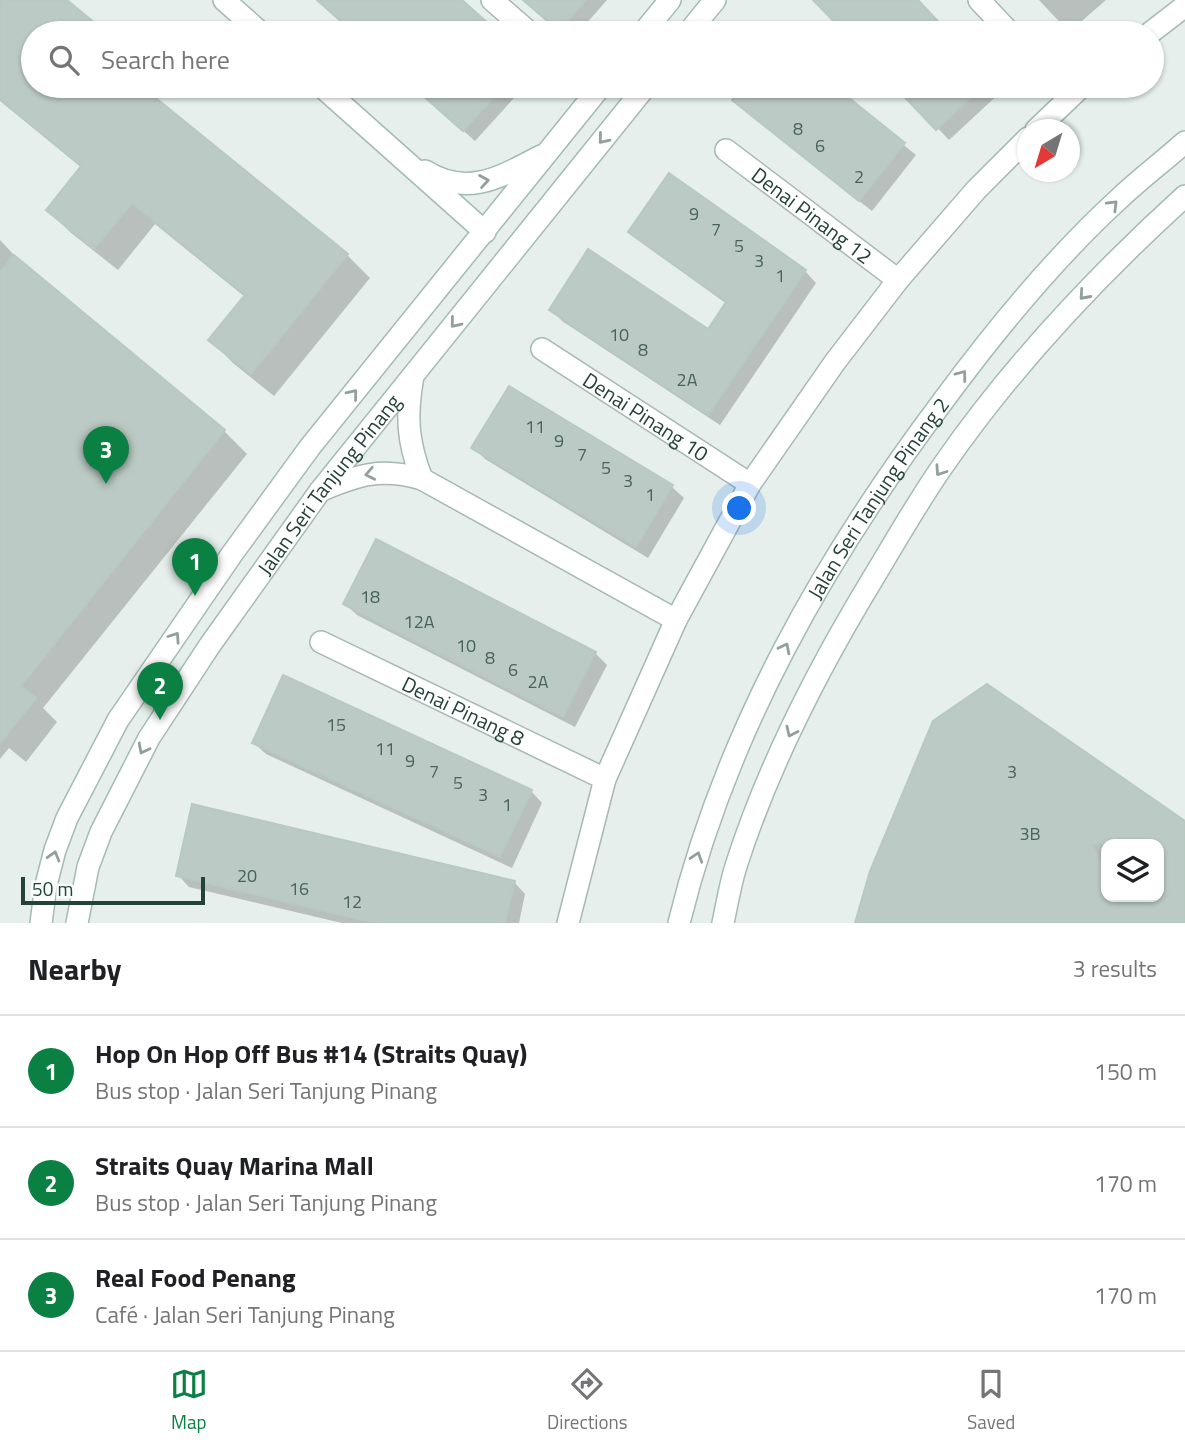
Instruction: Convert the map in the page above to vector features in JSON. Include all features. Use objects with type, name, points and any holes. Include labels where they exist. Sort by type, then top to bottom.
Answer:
[{"type":"street","points":[[224,0],[248,21]]},
{"type":"street","points":[[492,0],[516,21]]},
{"type":"street","points":[[698,21],[715,0]]},
{"type":"street","points":[[979,0],[999,21]]},
{"type":"street","points":[[652,21],[665,3]]},
{"type":"street","points":[[1164,22],[1185,6]]},
{"type":"street","points":[[334,98],[485,232]]},
{"type":"street","name":"Jalan Seri Tanjung Pinang","points":[[41,923],[46,885],[67,818],[118,720],[232,554],[310,447],[591,98]]},
{"type":"street","name":"Jalan Seri Tanjung Pinang","points":[[76,923],[88,867],[101,832],[149,738],[210,645],[320,491],[636,98]]},
{"type":"street","points":[[1045,119],[1063,98]]},
{"type":"street","name":"Jalan Seri Tanjung Pinang 2","points":[[679,923],[716,798],[749,719],[827,571],[877,491],[989,339],[1119,198],[1185,142]]},
{"type":"street","points":[[568,923],[605,779],[676,620],[750,484],[835,362],[898,280],[976,190],[1017,148]]},
{"type":"street","name":"Denai Pinang 12","points":[[726,150],[898,280]]},
{"type":"street","points":[[399,156],[437,179],[461,184],[492,181],[547,153]]},
{"type":"street","name":"Jalan Seri Tanjung Pinang 2","points":[[723,923],[740,856],[816,678],[843,627],[942,467],[1017,372],[1108,268],[1185,195]]},
{"type":"street","name":"Denai Pinang 10","points":[[542,349],[750,484]]},
{"type":"street","points":[[413,376],[408,414],[409,437],[422,479]]},
{"type":"street","points":[[320,491],[363,475],[382,472],[401,473],[422,479],[676,620]]},
{"type":"street","name":"Denai Pinang 8","points":[[321,642],[605,779]]},
{"type":"building","points":[[0,0],[67,0],[92,21],[21,21],[21,98],[156,98],[348,254],[251,374],[208,340],[245,295],[132,203],[94,249],[46,210],[81,166],[0,99]]},
{"type":"building","points":[[317,0],[462,0],[486,21],[341,21]]},
{"type":"building","points":[[523,0],[586,0],[568,21],[547,21]]},
{"type":"building","points":[[813,0],[918,0],[938,21],[833,21]]},
{"type":"building","points":[[426,98],[493,98],[463,131]]},
{"type":"building","points":[[849,98],[905,143],[859,201],[732,100]]},
{"type":"building","points":[[905,98],[970,98],[936,130]]},
{"type":"building","points":[[669,173],[806,270],[708,415],[549,310],[588,249],[708,329],[726,302],[628,232]]},
{"type":"building","points":[[14,255],[225,430],[21,686],[36,698],[0,744],[0,272]]},
{"type":"building","points":[[509,386],[673,485],[636,547],[471,448]]},
{"type":"building","points":[[376,539],[596,652],[563,717],[343,604]]},
{"type":"building","points":[[283,675],[532,790],[500,857],[252,743]]},
{"type":"building","points":[[987,684],[1185,821],[1185,923],[855,923],[870,871],[933,721]]},
{"type":"building","points":[[192,804],[515,881],[505,923],[375,923],[176,876]]},
{"type":"place","name":"Real Food Penang","points":[[106,484]]},
{"type":"place","name":"Hop On Hop Off Bus #14 (Straits Quay)","points":[[195,596]]},
{"type":"place","name":"Straits Quay Marina Mall","points":[[160,720]]}]
